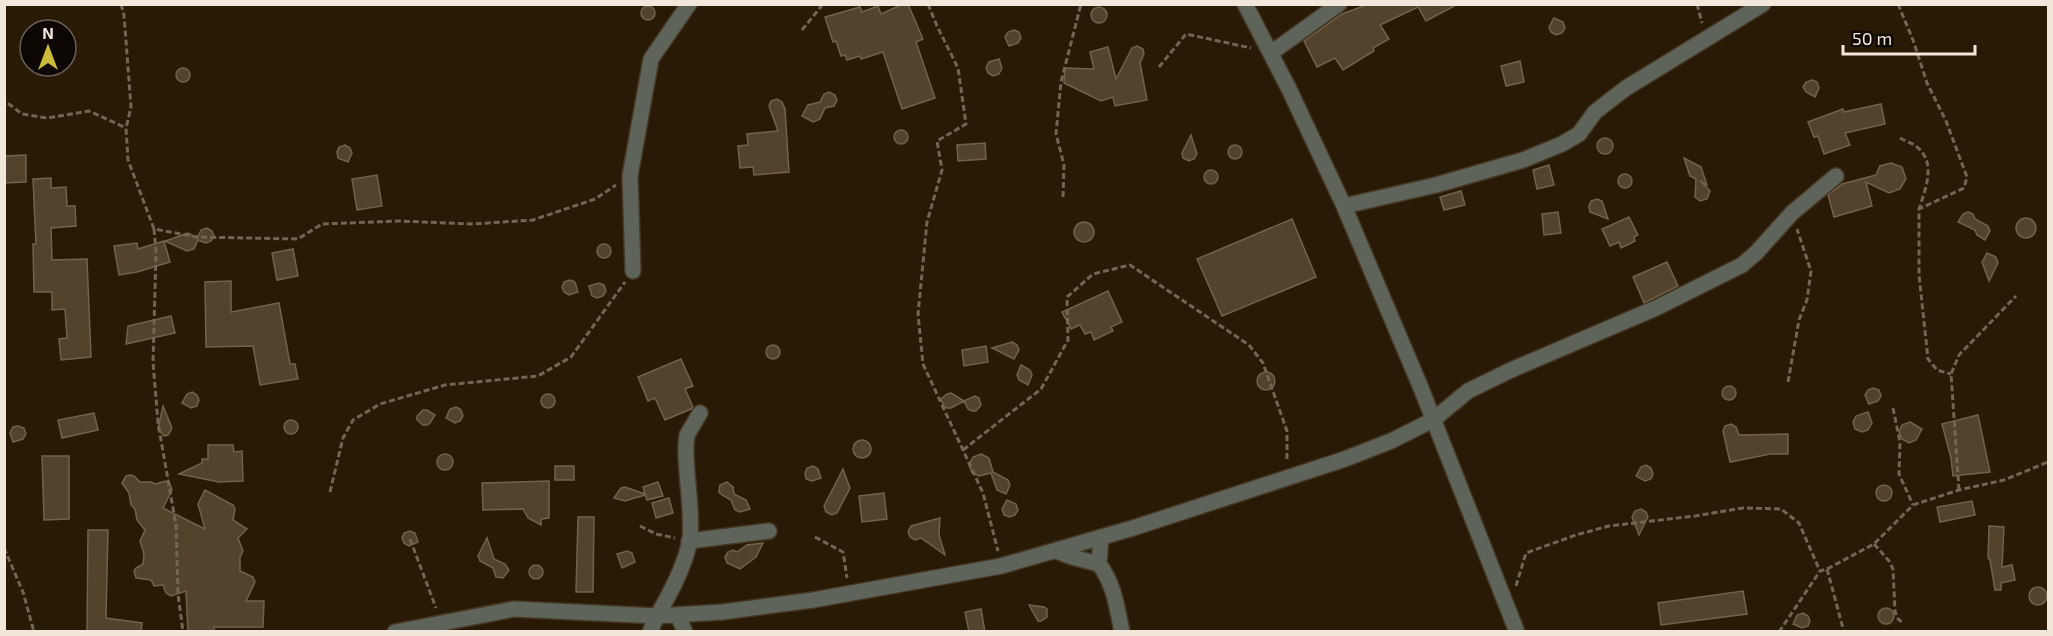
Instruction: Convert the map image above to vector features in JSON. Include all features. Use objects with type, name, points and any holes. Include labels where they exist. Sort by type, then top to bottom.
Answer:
[{"type":"street","points":[[633,271],[630,177],[651,59],[689,4]]},
{"type":"street","points":[[1245,4],[1344,206],[1401,338],[1517,632]]},
{"type":"street","points":[[1270,53],[1340,4]]},
{"type":"street","points":[[1344,206],[1436,186],[1523,160],[1562,144],[1579,134],[1595,112],[1626,88],[1763,4]]},
{"type":"street","points":[[395,632],[514,609],[657,616],[722,612],[813,600],[1001,566],[1222,500],[1373,448],[1433,420],[1468,391],[1511,370],[1656,308],[1742,265],[1756,254],[1792,213],[1836,176]]},
{"type":"street","points":[[650,632],[672,591],[689,541],[686,445],[687,435],[700,413]]},
{"type":"street","points":[[689,541],[769,531]]},
{"type":"street","points":[[1101,537],[1099,564],[1116,598],[1122,632]]},
{"type":"street","points":[[1056,550],[1099,564]]},
{"type":"street","points":[[672,591],[683,615],[685,632]]},
{"type":"path","points":[[121,4],[131,107],[126,128],[129,160],[154,229],[156,252],[153,362],[158,423],[176,525],[178,594],[183,632]]},
{"type":"path","points":[[802,30],[823,4]]},
{"type":"path","points":[[928,4],[936,26],[958,68],[966,124],[936,141],[942,170],[927,222],[918,314],[923,363],[983,493],[1001,566]]},
{"type":"path","points":[[1063,197],[1064,165],[1056,134],[1061,82],[1081,4]]},
{"type":"path","points":[[1898,4],[1927,83],[1946,121],[1967,177],[1964,188],[1919,209]]},
{"type":"path","points":[[1159,67],[1186,34],[1270,53]]},
{"type":"path","points":[[4,96],[5,101],[22,114],[47,118],[89,111],[126,128]]},
{"type":"path","points":[[1900,138],[1918,147],[1926,160],[1929,179],[1919,209],[1919,275],[1928,359],[1937,370],[1951,374]]},
{"type":"path","points":[[154,229],[196,237],[298,239],[321,224],[399,221],[473,224],[533,220],[595,199],[630,177]]},
{"type":"path","points":[[1788,382],[1799,320],[1807,300],[1810,271],[1792,213]]},
{"type":"path","points":[[963,450],[1041,389],[1068,340],[1067,297],[1093,274],[1130,265],[1249,345],[1263,363],[1287,431],[1286,477]]},
{"type":"path","points":[[330,492],[343,438],[353,420],[380,404],[445,385],[538,376],[572,357],[633,271]]},
{"type":"path","points":[[1959,490],[1951,374],[1959,355],[2016,296]]},
{"type":"path","points":[[1893,408],[1900,442],[1899,474],[1913,505]]},
{"type":"path","points":[[1779,632],[1820,571],[1874,544],[1913,505],[1959,490],[2004,480],[2049,462]]},
{"type":"path","points":[[1509,609],[1526,553],[1609,526],[1743,508],[1781,509],[1798,523],[1820,571]]},
{"type":"path","points":[[639,526],[656,534],[689,541]]},
{"type":"path","points":[[815,537],[843,552],[849,586]]},
{"type":"path","points":[[410,539],[441,622]]},
{"type":"path","points":[[1874,544],[1893,568],[1897,618],[1903,623]]},
{"type":"path","points":[[4,548],[23,592],[34,632]]},
{"type":"path","points":[[1827,569],[1844,632]]},
{"type":"building","points":[[908,4],[923,39],[916,42],[935,98],[902,109],[883,52],[861,59],[860,56],[847,60],[845,55],[841,56],[836,41],[833,42],[825,17],[860,7],[862,12],[878,6],[881,14]]},
{"type":"building","points":[[1369,4],[1458,4],[1426,21],[1418,7],[1380,25],[1389,39],[1343,70],[1335,58],[1317,67],[1304,41],[1342,14]]},
{"type":"building","points":[[645,6],[651,6],[655,13],[651,20],[645,20],[641,16],[641,10]]},
{"type":"building","points":[[1099,7],[1107,15],[1099,23],[1091,15]]},
{"type":"building","points":[[1554,18],[1563,22],[1565,28],[1562,33],[1556,35],[1549,27]]},
{"type":"building","points":[[1014,30],[1019,32],[1021,38],[1018,43],[1009,46],[1005,37],[1008,32]]},
{"type":"building","points":[[1137,46],[1143,49],[1144,54],[1140,63],[1147,100],[1115,106],[1113,97],[1101,101],[1064,83],[1065,68],[1094,69],[1090,52],[1108,47],[1116,79],[1132,48]]},
{"type":"building","points":[[999,59],[1002,68],[999,74],[993,76],[986,68],[989,62]]},
{"type":"building","points":[[1520,61],[1524,82],[1506,86],[1501,66]]},
{"type":"building","points":[[180,68],[186,68],[190,75],[186,82],[180,82],[176,78],[176,72]]},
{"type":"building","points":[[1812,80],[1817,82],[1819,88],[1815,97],[1806,92],[1803,87],[1806,82]]},
{"type":"building","points":[[829,92],[835,95],[837,100],[834,106],[825,108],[820,119],[813,122],[802,116],[808,105],[820,102],[824,94]]},
{"type":"building","points":[[777,99],[782,102],[785,109],[789,172],[754,175],[753,167],[740,168],[738,146],[748,145],[747,134],[778,131],[769,106],[771,101]]},
{"type":"building","points":[[1881,104],[1885,124],[1845,133],[1850,145],[1824,154],[1818,136],[1814,137],[1808,122],[1843,109],[1844,112]]},
{"type":"building","points":[[898,130],[904,130],[908,137],[904,144],[898,144],[894,140],[894,134]]},
{"type":"building","points":[[1191,135],[1197,154],[1189,161],[1183,158],[1182,153]]},
{"type":"building","points":[[1602,138],[1608,138],[1613,146],[1611,152],[1602,154],[1597,149],[1597,143]]},
{"type":"building","points":[[985,143],[986,159],[958,161],[957,145]]},
{"type":"building","points":[[345,145],[352,153],[348,162],[338,158],[339,147]]},
{"type":"building","points":[[1232,145],[1238,145],[1242,152],[1238,159],[1232,159],[1228,155],[1228,149]]},
{"type":"building","points":[[26,155],[26,182],[4,183],[4,156]]},
{"type":"building","points":[[1684,158],[1701,167],[1707,185],[1700,181],[1710,191],[1707,199],[1700,201],[1695,197],[1696,179],[1690,176]]},
{"type":"building","points":[[1891,163],[1902,167],[1906,179],[1900,189],[1889,193],[1866,182],[1872,206],[1834,217],[1828,195],[1842,184],[1876,175],[1880,166]]},
{"type":"building","points":[[1549,165],[1554,185],[1537,189],[1533,170]]},
{"type":"building","points":[[1208,170],[1214,170],[1218,177],[1214,184],[1208,184],[1204,180],[1204,174]]},
{"type":"building","points":[[1625,174],[1630,176],[1632,181],[1630,186],[1625,188],[1620,186],[1618,181],[1620,176]]},
{"type":"building","points":[[377,175],[382,206],[357,210],[352,179]]},
{"type":"building","points":[[51,178],[51,188],[66,187],[67,206],[75,206],[76,226],[51,228],[52,260],[87,259],[91,357],[61,360],[59,339],[67,338],[65,309],[52,310],[52,292],[34,292],[33,244],[36,244],[33,179]]},
{"type":"building","points":[[1461,191],[1465,205],[1444,210],[1440,197]]},
{"type":"building","points":[[1597,199],[1602,201],[1608,219],[1590,212],[1591,201]]},
{"type":"building","points":[[1558,212],[1561,233],[1544,235],[1542,214]]},
{"type":"building","points":[[1968,212],[1988,226],[1990,231],[1985,240],[1977,235],[1975,230],[1958,222],[1963,214]]},
{"type":"building","points":[[1629,217],[1638,235],[1634,237],[1635,241],[1621,248],[1619,242],[1610,246],[1602,229]]},
{"type":"building","points":[[2026,218],[2033,221],[2036,228],[2033,235],[2026,238],[2019,235],[2016,228],[2019,221]]},
{"type":"building","points":[[1292,219],[1316,277],[1222,316],[1197,259]]},
{"type":"building","points":[[1084,222],[1091,225],[1094,232],[1091,239],[1084,242],[1077,239],[1074,232],[1077,225]]},
{"type":"building","points":[[207,228],[214,236],[211,241],[206,243],[198,240],[194,249],[187,251],[165,241],[188,233],[197,238],[201,230]]},
{"type":"building","points":[[164,241],[170,262],[119,275],[114,246],[137,243],[138,249]]},
{"type":"building","points":[[601,244],[607,244],[611,251],[607,258],[601,258],[597,254],[597,248]]},
{"type":"building","points":[[293,249],[298,276],[277,280],[272,253]]},
{"type":"building","points":[[1987,253],[1996,257],[1998,263],[1989,281],[1982,262]]},
{"type":"building","points":[[1667,262],[1678,286],[1644,303],[1633,277]]},
{"type":"building","points":[[570,280],[575,282],[578,292],[569,295],[562,287],[564,282]]},
{"type":"building","points":[[231,281],[231,312],[279,303],[290,364],[295,364],[298,379],[260,385],[253,346],[206,347],[205,282]]},
{"type":"building","points":[[599,283],[604,285],[606,291],[603,296],[597,298],[592,296],[589,286]]},
{"type":"building","points":[[1108,291],[1122,322],[1111,327],[1113,331],[1094,340],[1091,332],[1085,334],[1080,325],[1071,329],[1062,312]]},
{"type":"building","points":[[171,316],[175,333],[126,344],[128,326]]},
{"type":"building","points":[[1012,342],[1019,350],[1014,359],[992,348]]},
{"type":"building","points":[[770,345],[776,345],[780,352],[776,359],[770,359],[766,355],[766,349]]},
{"type":"building","points":[[986,346],[988,362],[964,366],[962,350]]},
{"type":"building","points":[[681,359],[693,386],[685,389],[693,407],[665,420],[655,398],[648,401],[638,377]]},
{"type":"building","points":[[1021,365],[1030,370],[1032,375],[1028,385],[1019,380],[1017,375]]},
{"type":"building","points":[[1266,372],[1272,375],[1275,381],[1272,387],[1266,390],[1260,387],[1257,381],[1260,375]]},
{"type":"building","points":[[1726,386],[1732,386],[1736,393],[1732,400],[1726,400],[1722,396],[1722,390]]},
{"type":"building","points":[[1873,388],[1879,390],[1881,396],[1878,401],[1869,404],[1865,395]]},
{"type":"building","points":[[192,392],[199,400],[197,406],[191,408],[182,403],[187,394]]},
{"type":"building","points":[[951,393],[964,401],[947,408],[941,399]]},
{"type":"building","points":[[545,394],[551,394],[555,401],[551,408],[545,408],[541,404],[541,398]]},
{"type":"building","points":[[975,396],[979,398],[981,405],[976,411],[972,411],[968,409],[964,401]]},
{"type":"building","points":[[163,406],[172,428],[168,435],[164,436],[158,429]]},
{"type":"building","points":[[456,407],[461,410],[463,416],[455,423],[446,418],[450,409]]},
{"type":"building","points":[[423,410],[435,415],[427,425],[417,420],[417,416]]},
{"type":"building","points":[[1868,412],[1872,423],[1868,430],[1862,432],[1855,429],[1853,422],[1856,416]]},
{"type":"building","points":[[94,413],[98,430],[62,438],[58,420]]},
{"type":"building","points":[[1978,415],[1990,472],[1953,476],[1942,424]]},
{"type":"building","points":[[288,420],[294,420],[298,427],[294,434],[288,434],[284,430],[284,424]]},
{"type":"building","points":[[1910,422],[1922,429],[1916,440],[1909,443],[1902,439],[1899,432],[1902,425]]},
{"type":"building","points":[[1731,424],[1736,427],[1739,435],[1788,434],[1788,454],[1770,454],[1730,462],[1723,431],[1725,426]]},
{"type":"building","points":[[13,427],[24,428],[26,434],[23,439],[13,442],[10,433]]},
{"type":"building","points":[[862,440],[868,443],[871,449],[868,455],[862,458],[856,455],[853,449],[856,443]]},
{"type":"building","points":[[208,445],[233,445],[234,452],[242,451],[243,481],[219,482],[179,474],[202,463],[202,459],[208,459]]},
{"type":"building","points":[[442,454],[448,454],[453,462],[451,468],[442,470],[437,465],[437,459]]},
{"type":"building","points":[[981,454],[989,458],[993,472],[1008,480],[1010,485],[1006,494],[997,490],[991,473],[979,476],[972,473],[969,465],[973,457]]},
{"type":"building","points":[[42,456],[69,456],[69,519],[44,520]]},
{"type":"building","points":[[1646,465],[1651,468],[1653,474],[1651,479],[1645,481],[1636,476],[1641,467]]},
{"type":"building","points":[[555,466],[574,466],[574,480],[555,480]]},
{"type":"building","points":[[813,466],[818,469],[821,478],[812,481],[806,479],[805,473],[807,468]]},
{"type":"building","points":[[843,469],[850,488],[837,513],[832,515],[826,512],[824,506]]},
{"type":"building","points":[[130,475],[140,482],[156,484],[165,481],[170,484],[172,490],[163,508],[205,529],[198,504],[205,490],[233,505],[235,509],[233,520],[247,529],[238,538],[243,551],[240,557],[240,571],[253,577],[255,582],[246,601],[264,601],[263,627],[214,627],[214,632],[188,632],[186,591],[171,596],[166,593],[163,585],[154,586],[151,580],[136,578],[134,571],[143,564],[144,554],[140,541],[145,530],[137,520],[129,493],[122,483],[126,476]]},
{"type":"building","points":[[549,481],[549,518],[541,519],[541,525],[528,518],[523,509],[483,510],[482,483]]},
{"type":"building","points":[[658,482],[663,496],[647,500],[645,495],[625,501],[614,498],[621,488],[625,487],[645,494],[643,487]]},
{"type":"building","points":[[727,482],[733,487],[734,494],[746,500],[750,509],[740,512],[735,510],[731,500],[719,492],[720,485]]},
{"type":"building","points":[[1884,485],[1890,487],[1892,493],[1890,499],[1884,501],[1878,499],[1876,493],[1878,487]]},
{"type":"building","points":[[884,493],[887,519],[862,522],[859,496]]},
{"type":"building","points":[[669,498],[673,513],[656,518],[652,503]]},
{"type":"building","points":[[1007,500],[1016,504],[1018,510],[1010,517],[1004,515],[1002,509]]},
{"type":"building","points":[[1972,501],[1975,515],[1940,522],[1937,507]]},
{"type":"building","points":[[1641,509],[1648,517],[1639,535],[1632,517],[1635,511]]},
{"type":"building","points":[[578,517],[594,517],[593,592],[576,592]]},
{"type":"building","points":[[940,518],[939,535],[945,555],[921,538],[915,540],[910,537],[908,532],[911,526]]},
{"type":"building","points":[[1989,526],[2004,527],[2002,567],[2012,565],[2015,580],[2001,583],[2001,590],[1995,590],[1988,558]]},
{"type":"building","points":[[88,530],[108,530],[106,618],[142,623],[141,632],[87,632]]},
{"type":"building","points":[[410,531],[415,533],[418,542],[409,546],[402,538],[404,533]]},
{"type":"building","points":[[487,538],[494,559],[505,564],[509,570],[503,578],[496,577],[493,568],[480,561],[478,556]]},
{"type":"building","points":[[763,543],[756,557],[740,569],[727,563],[725,557],[728,552],[733,550],[737,552],[747,545]]},
{"type":"building","points":[[627,551],[632,553],[635,562],[622,568],[617,554]]},
{"type":"building","points":[[536,565],[541,567],[543,572],[541,577],[536,579],[531,577],[529,572],[531,567]]},
{"type":"building","points":[[2038,587],[2044,590],[2047,596],[2044,602],[2038,605],[2032,602],[2029,596],[2032,590]]},
{"type":"building","points":[[1743,591],[1747,614],[1661,625],[1658,603]]},
{"type":"building","points":[[1029,605],[1047,609],[1047,617],[1038,621]]},
{"type":"building","points":[[1883,608],[1889,608],[1894,616],[1892,622],[1883,624],[1878,619],[1878,613]]},
{"type":"building","points":[[981,609],[985,632],[969,632],[965,612]]},
{"type":"building","points":[[1803,613],[1810,621],[1808,626],[1802,628],[1793,624],[1797,615]]}]
